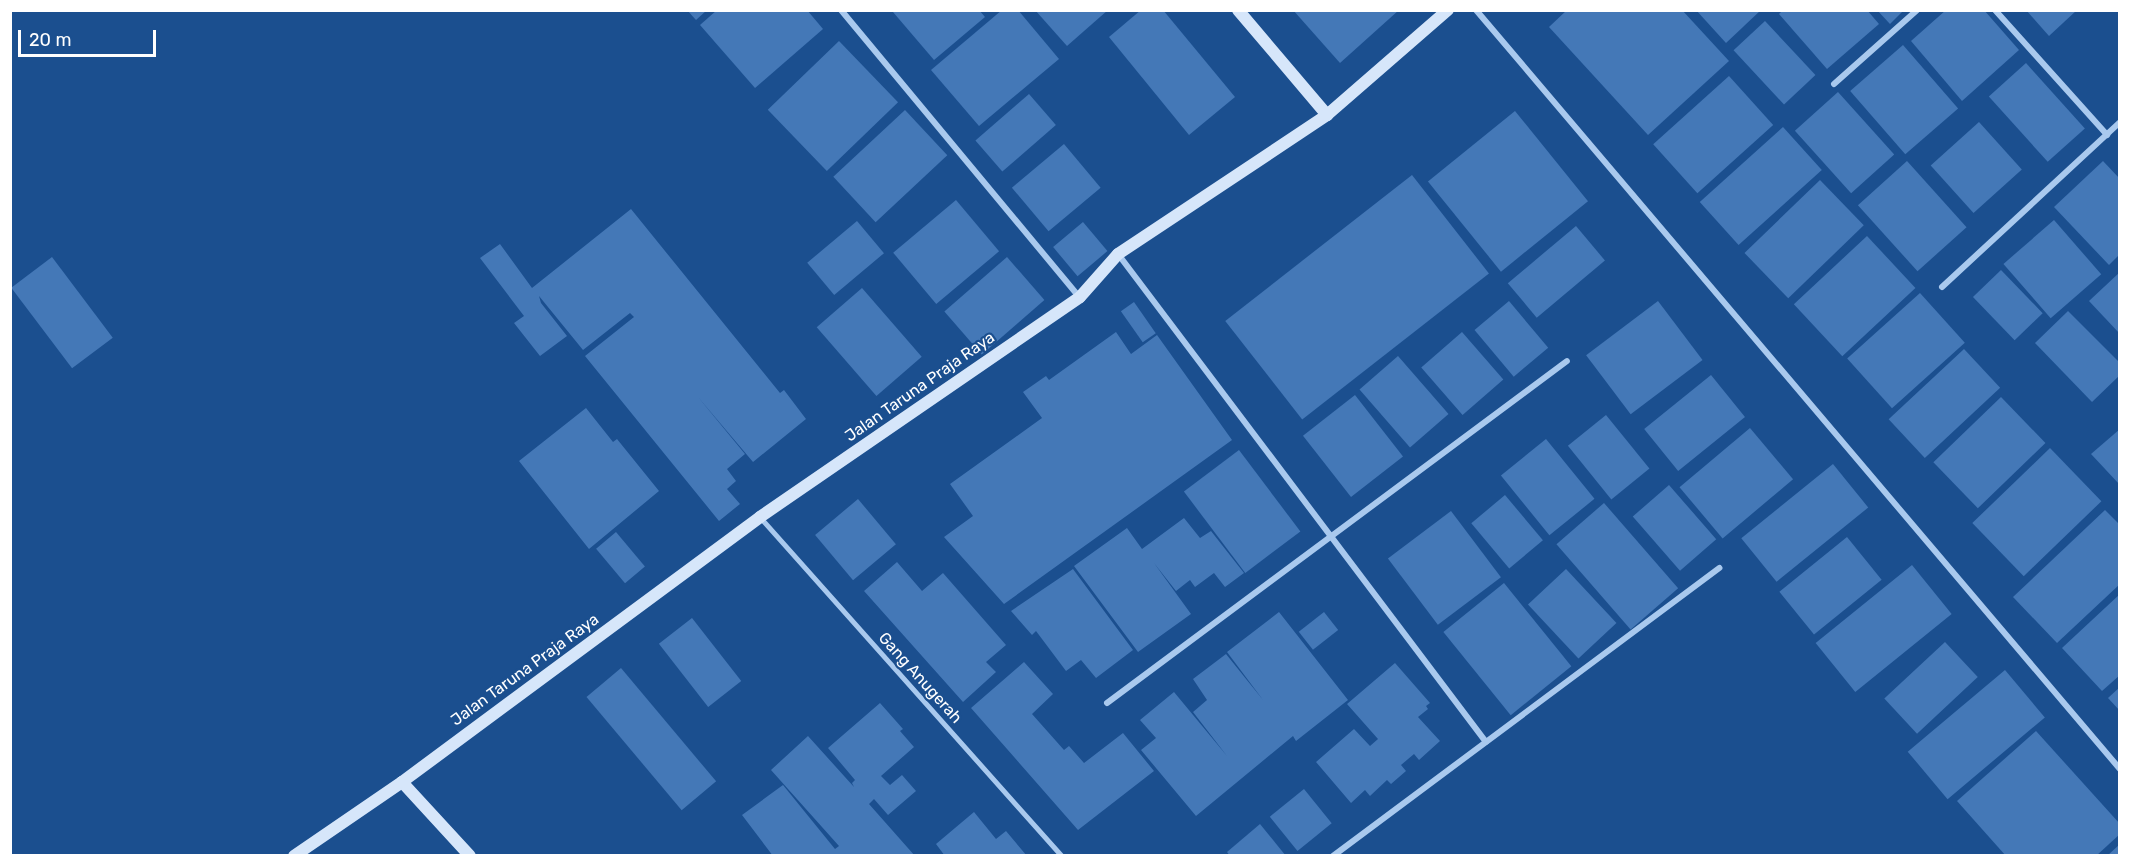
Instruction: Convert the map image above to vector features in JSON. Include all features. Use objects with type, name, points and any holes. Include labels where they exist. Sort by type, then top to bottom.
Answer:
[{"type":"main road","points":[[1238,10],[1327,115]]},
{"type":"main road","name":"Jalan Taruna Praja Raya","points":[[294,855],[402,782],[760,517],[1080,297],[1118,254],[1327,115],[1448,10]]},
{"type":"main road","points":[[402,782],[470,855]]},
{"type":"street","points":[[841,10],[1080,297]]},
{"type":"street","points":[[1476,10],[2120,769]]},
{"type":"street","points":[[1834,84],[1917,10]]},
{"type":"street","points":[[1995,10],[2107,135]]},
{"type":"street","points":[[1942,287],[2120,122]]},
{"type":"street","points":[[1118,254],[1486,742]]},
{"type":"street","points":[[1107,703],[1567,361]]},
{"type":"street","points":[[1333,855],[1719,568]]},
{"type":"lane","name":"Gang Anugerah","points":[[760,517],[1062,855]]},
{"type":"building","points":[[687,10],[707,10],[696,20]]},
{"type":"building","points":[[717,10],[807,10],[823,29],[755,88],[700,25]]},
{"type":"building","points":[[894,10],[979,10],[985,17],[934,60],[893,12]]},
{"type":"building","points":[[1002,10],[1018,10],[1059,59],[979,126],[931,70]]},
{"type":"building","points":[[1035,10],[1108,10],[1067,46]]},
{"type":"building","points":[[1141,10],[1163,10],[1235,97],[1189,135],[1109,37]]},
{"type":"building","points":[[1293,10],[1399,10],[1340,63]]},
{"type":"building","points":[[1567,10],[1682,10],[1729,61],[1648,135],[1549,27]]},
{"type":"building","points":[[1696,10],[1761,10],[1726,43]]},
{"type":"building","points":[[1783,10],[1867,10],[1879,24],[1827,69],[1779,14]]},
{"type":"building","points":[[1877,10],[1904,10],[1890,24]]},
{"type":"building","points":[[1946,10],[1984,10],[2019,50],[1962,101],[1911,41]]},
{"type":"building","points":[[2026,10],[2077,10],[2049,36]]},
{"type":"building","points":[[1765,21],[1815,75],[1784,104],[1734,50]]},
{"type":"building","points":[[839,41],[898,102],[827,171],[768,110]]},
{"type":"building","points":[[1903,45],[1958,108],[1905,154],[1850,91]]},
{"type":"building","points":[[2026,63],[2085,128],[2048,162],[1989,96]]},
{"type":"building","points":[[1729,76],[1773,125],[1697,193],[1653,144]]},
{"type":"building","points":[[1838,92],[1894,154],[1851,193],[1795,131]]},
{"type":"building","points":[[1029,94],[1056,125],[1002,172],[975,141]]},
{"type":"building","points":[[905,110],[947,155],[876,222],[833,177]]},
{"type":"building","points":[[1515,111],[1588,201],[1501,272],[1428,181]]},
{"type":"building","points":[[1979,122],[2022,170],[1974,213],[1931,165]]},
{"type":"building","points":[[1783,127],[1822,170],[1739,245],[1700,202]]},
{"type":"building","points":[[1064,144],[1101,188],[1049,231],[1012,188]]},
{"type":"building","points":[[1907,161],[1967,227],[1918,271],[1858,205]]},
{"type":"building","points":[[2103,161],[2120,179],[2120,254],[2109,265],[2054,207]]},
{"type":"building","points":[[1412,175],[1489,274],[1302,419],[1225,321]]},
{"type":"building","points":[[1820,180],[1864,225],[1788,298],[1744,253]]},
{"type":"building","points":[[956,200],[999,251],[936,304],[893,253]]},
{"type":"building","points":[[631,209],[780,393],[784,390],[806,419],[753,462],[698,397],[745,454],[727,469],[736,481],[727,489],[740,504],[719,521],[585,356],[634,317],[630,313],[583,350],[539,296],[541,303],[567,336],[540,356],[514,323],[524,316],[480,258],[500,244],[532,288]]},
{"type":"building","points":[[2054,220],[2101,274],[2051,318],[2003,264]]},
{"type":"building","points":[[857,221],[884,253],[834,295],[807,263]]},
{"type":"building","points":[[1083,222],[1107,251],[1078,276],[1053,247]]},
{"type":"building","points":[[1576,226],[1605,260],[1537,318],[1508,283]]},
{"type":"building","points":[[1867,236],[1915,288],[1842,356],[1794,304]]},
{"type":"building","points":[[52,257],[113,338],[72,368],[11,288]]},
{"type":"building","points":[[1007,257],[1044,300],[982,354],[944,311]]},
{"type":"building","points":[[2001,270],[2043,313],[2015,340],[1973,297]]},
{"type":"building","points":[[2120,272],[2120,334],[2089,301]]},
{"type":"building","points":[[862,288],[922,357],[876,396],[817,327]]},
{"type":"building","points":[[1920,293],[1965,343],[1892,408],[1847,359]]},
{"type":"building","points":[[1509,301],[1548,348],[1514,377],[1475,330]]},
{"type":"building","points":[[1658,301],[1703,360],[1631,414],[1586,355]]},
{"type":"building","points":[[1134,302],[1156,333],[1143,342],[1121,311]]},
{"type":"building","points":[[2068,311],[2120,363],[2120,375],[2092,402],[2035,343]]},
{"type":"building","points":[[1116,332],[1131,354],[1157,335],[1232,440],[1004,604],[944,537],[973,516],[950,484],[1042,418],[1023,392],[1046,376],[1049,380]]},
{"type":"building","points":[[1462,332],[1503,380],[1463,415],[1421,367]]},
{"type":"building","points":[[1964,349],[2000,388],[1925,458],[1889,419]]},
{"type":"building","points":[[1398,356],[1449,414],[1410,448],[1360,389]]},
{"type":"building","points":[[1711,375],[1745,417],[1678,471],[1644,429]]},
{"type":"building","points":[[1355,395],[1403,456],[1351,497],[1303,436]]},
{"type":"building","points":[[2001,397],[2045,443],[1978,508],[1933,462]]},
{"type":"building","points":[[586,408],[613,442],[617,439],[659,491],[589,549],[519,461]]},
{"type":"building","points":[[1606,415],[1649,469],[1611,499],[1568,446]]},
{"type":"building","points":[[1750,428],[1793,479],[1723,538],[1680,487]]},
{"type":"building","points":[[2120,429],[2120,485],[2091,454]]},
{"type":"building","points":[[1546,439],[1594,499],[1549,535],[1501,476]]},
{"type":"building","points":[[2050,448],[2101,501],[2024,576],[1972,523]]},
{"type":"building","points":[[1239,450],[1300,531],[1245,573],[1184,492]]},
{"type":"building","points":[[1833,464],[1868,508],[1777,582],[1741,538]]},
{"type":"building","points":[[1669,485],[1716,539],[1680,571],[1633,516]]},
{"type":"building","points":[[1505,495],[1543,540],[1509,568],[1471,523]]},
{"type":"building","points":[[858,499],[896,544],[853,580],[815,535]]},
{"type":"building","points":[[1604,503],[1678,588],[1631,630],[1556,544]]},
{"type":"building","points":[[2105,510],[2120,525],[2120,584],[2057,643],[2013,597]]},
{"type":"building","points":[[1451,511],[1501,577],[1438,625],[1388,559]]},
{"type":"building","points":[[1184,518],[1200,538],[1211,531],[1244,573],[1225,587],[1214,573],[1195,587],[1190,580],[1176,591],[1154,563],[1191,614],[1138,652],[1074,566],[1127,528],[1142,549]]},
{"type":"building","points":[[616,532],[645,566],[625,583],[596,549]]},
{"type":"building","points":[[1847,537],[1882,580],[1814,634],[1779,592]]},
{"type":"building","points":[[897,562],[922,591],[943,573],[1006,645],[986,662],[996,672],[963,702],[864,591]]},
{"type":"building","points":[[1912,565],[1952,614],[1855,692],[1816,643]]},
{"type":"building","points":[[1073,569],[1133,650],[1096,678],[1081,660],[1066,671],[1036,631],[1032,635],[1011,611]]},
{"type":"building","points":[[1566,569],[1616,623],[1578,659],[1528,604]]},
{"type":"building","points":[[1504,583],[1571,666],[1511,715],[1443,632]]},
{"type":"building","points":[[2120,594],[2120,675],[2102,691],[2062,648]]},
{"type":"building","points":[[1279,612],[1348,700],[1296,741],[1293,736],[1196,816],[1141,750],[1156,738],[1140,720],[1174,692],[1227,756],[1193,712],[1207,700],[1193,679],[1226,654],[1263,700],[1227,652]]},
{"type":"building","points":[[1324,612],[1338,630],[1313,650],[1299,632]]},
{"type":"building","points":[[692,618],[741,681],[708,707],[659,644]]},
{"type":"building","points":[[1945,642],[1978,677],[1917,734],[1884,699]]},
{"type":"building","points":[[1024,662],[1053,694],[1032,714],[1064,750],[1069,746],[1084,763],[1123,733],[1154,771],[1078,830],[971,708]]},
{"type":"building","points":[[1395,663],[1430,703],[1426,706],[1428,709],[1418,717],[1440,741],[1419,760],[1414,754],[1401,765],[1406,771],[1391,784],[1387,780],[1370,796],[1365,790],[1351,803],[1316,762],[1354,729],[1370,746],[1378,739],[1347,704]]},
{"type":"building","points":[[621,668],[716,781],[682,810],[587,697]]},
{"type":"building","points":[[2005,670],[2045,717],[1948,799],[1908,752]]},
{"type":"building","points":[[2120,687],[2120,711],[2108,698]]},
{"type":"building","points":[[880,703],[903,729],[900,731],[914,747],[881,776],[890,785],[902,775],[916,791],[888,815],[874,799],[869,804],[915,856],[773,856],[742,815],[783,785],[835,849],[839,846],[771,770],[808,736],[854,787],[852,783],[855,780],[828,748]]},
{"type":"building","points":[[2036,731],[2120,824],[2120,834],[2096,856],[2006,856],[1957,801]]},
{"type":"building","points":[[1304,789],[1332,823],[1297,851],[1270,817]]},
{"type":"building","points":[[974,812],[996,839],[1006,831],[1027,856],[945,856],[936,844]]},
{"type":"building","points":[[1260,824],[1286,856],[1230,856],[1227,852]]},
{"type":"building","points":[[2120,844],[2120,856],[2107,856]]}]
